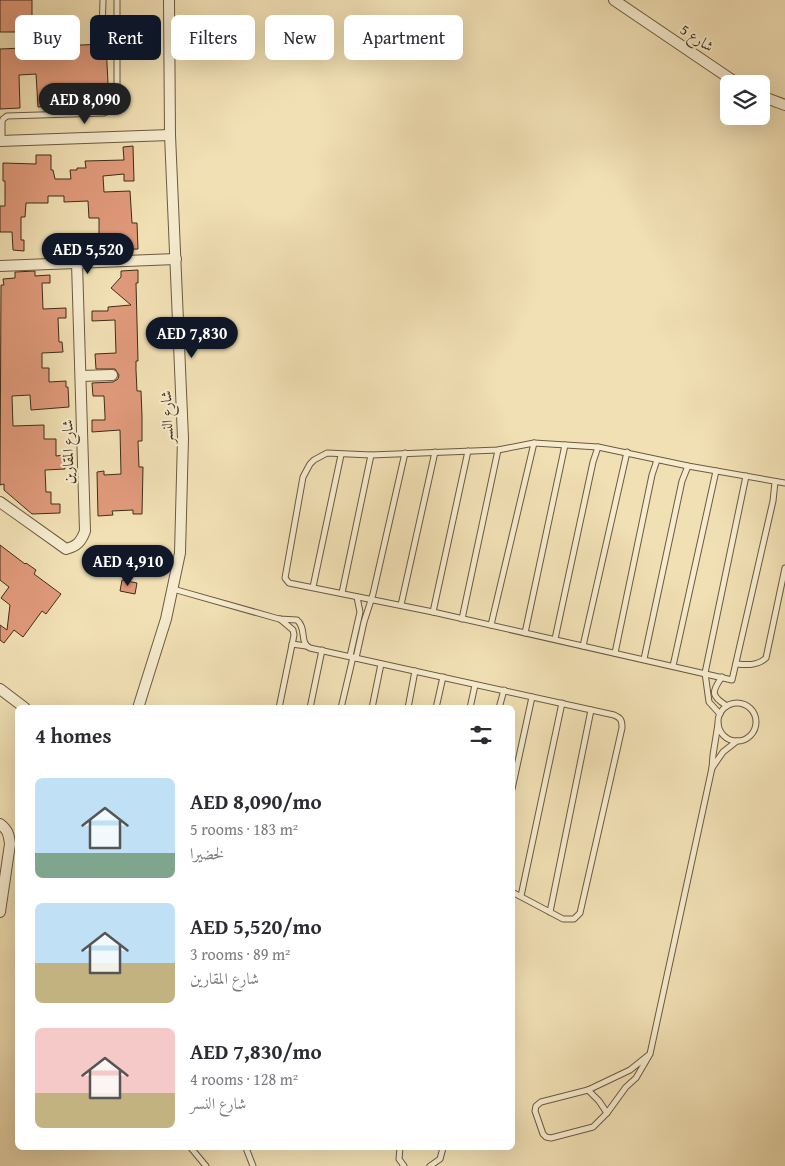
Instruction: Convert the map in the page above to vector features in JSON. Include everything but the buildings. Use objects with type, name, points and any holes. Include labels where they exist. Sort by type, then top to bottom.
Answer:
[{"type":"street","name":"شارع النسر","points":[[139,705],[166,619],[180,553],[183,438],[170,136],[169,0]]},
{"type":"street","name":"شارع 5","points":[[614,0],[725,75]]},
{"type":"street","points":[[770,99],[785,105]]},
{"type":"street","points":[[1,140],[170,136]]},
{"type":"street","points":[[0,266],[176,259]]},
{"type":"street","name":"شارع المقارين","points":[[0,502],[56,543],[66,548],[73,547],[82,540],[85,531],[77,263]]},
{"type":"street","points":[[81,376],[112,375]]},
{"type":"street","points":[[0,689],[21,705]]},
{"type":"street","points":[[0,824],[9,835],[10,844],[0,912]]},
{"type":"lane","points":[[103,0],[103,15]]},
{"type":"lane","points":[[117,0],[117,15]]},
{"type":"lane","points":[[1,140],[4,116],[104,113],[113,108],[117,99],[117,60]]},
{"type":"lane","points":[[491,625],[534,443]]},
{"type":"lane","points":[[775,482],[773,501],[732,680],[462,618],[313,588],[289,582],[285,578],[303,476],[310,464],[327,453],[371,455],[498,450],[534,443],[598,446],[657,460],[785,483]]},
{"type":"lane","points":[[525,632],[565,445]]},
{"type":"lane","points":[[555,639],[598,446]]},
{"type":"lane","points":[[462,618],[498,450]]},
{"type":"lane","points":[[433,612],[468,451]]},
{"type":"lane","points":[[401,605],[435,452]]},
{"type":"lane","points":[[584,646],[627,452]]},
{"type":"lane","points":[[342,705],[353,657],[366,612],[372,600],[405,453]]},
{"type":"lane","points":[[313,588],[341,455]]},
{"type":"lane","points":[[342,593],[371,455]]},
{"type":"lane","points":[[615,653],[652,475],[657,460]]},
{"type":"lane","points":[[644,660],[682,481],[688,466]]},
{"type":"lane","points":[[673,666],[716,471]]},
{"type":"lane","points":[[720,714],[709,702],[705,673],[746,476]]},
{"type":"lane","points":[[736,664],[750,665],[761,663],[766,658],[785,568]]},
{"type":"lane","points":[[172,589],[279,619],[297,620],[302,626],[306,646]]},
{"type":"lane","points":[[353,657],[360,612],[357,597]]},
{"type":"lane","points":[[279,619],[293,630],[294,635],[280,705]]},
{"type":"lane","points":[[292,644],[620,717],[622,728],[580,913],[574,918],[567,920],[515,893]]},
{"type":"lane","points":[[311,705],[322,650]]},
{"type":"lane","points":[[373,705],[381,664]]},
{"type":"lane","points":[[409,705],[415,671]]},
{"type":"lane","points":[[437,705],[443,677]]},
{"type":"lane","points":[[722,677],[714,688],[714,695],[727,706]]},
{"type":"lane","points":[[471,705],[475,685]]},
{"type":"lane","points":[[500,705],[504,690]]},
{"type":"lane","points":[[515,776],[532,697]]},
{"type":"lane","points":[[521,896],[562,703]]},
{"type":"lane","points":[[650,1054],[630,1070],[588,1090],[541,1102],[536,1106],[535,1111],[543,1134],[551,1138],[593,1127],[607,1113],[626,1087],[636,1078],[650,1054],[712,768],[712,755],[720,714],[727,706],[742,703],[752,710],[756,719],[756,725],[751,735],[737,741],[723,752],[712,768]]},
{"type":"lane","points":[[550,912],[591,710]]},
{"type":"lane","points":[[718,724],[722,734],[731,740],[737,741]]},
{"type":"lane","points":[[588,1090],[607,1113]]},
{"type":"lane","points":[[193,1150],[206,1166]]},
{"type":"lane","points":[[247,1150],[253,1166]]},
{"type":"lane","points":[[400,1150],[399,1159],[404,1166]]},
{"type":"lane","points":[[430,1166],[440,1158],[442,1150]]}]
